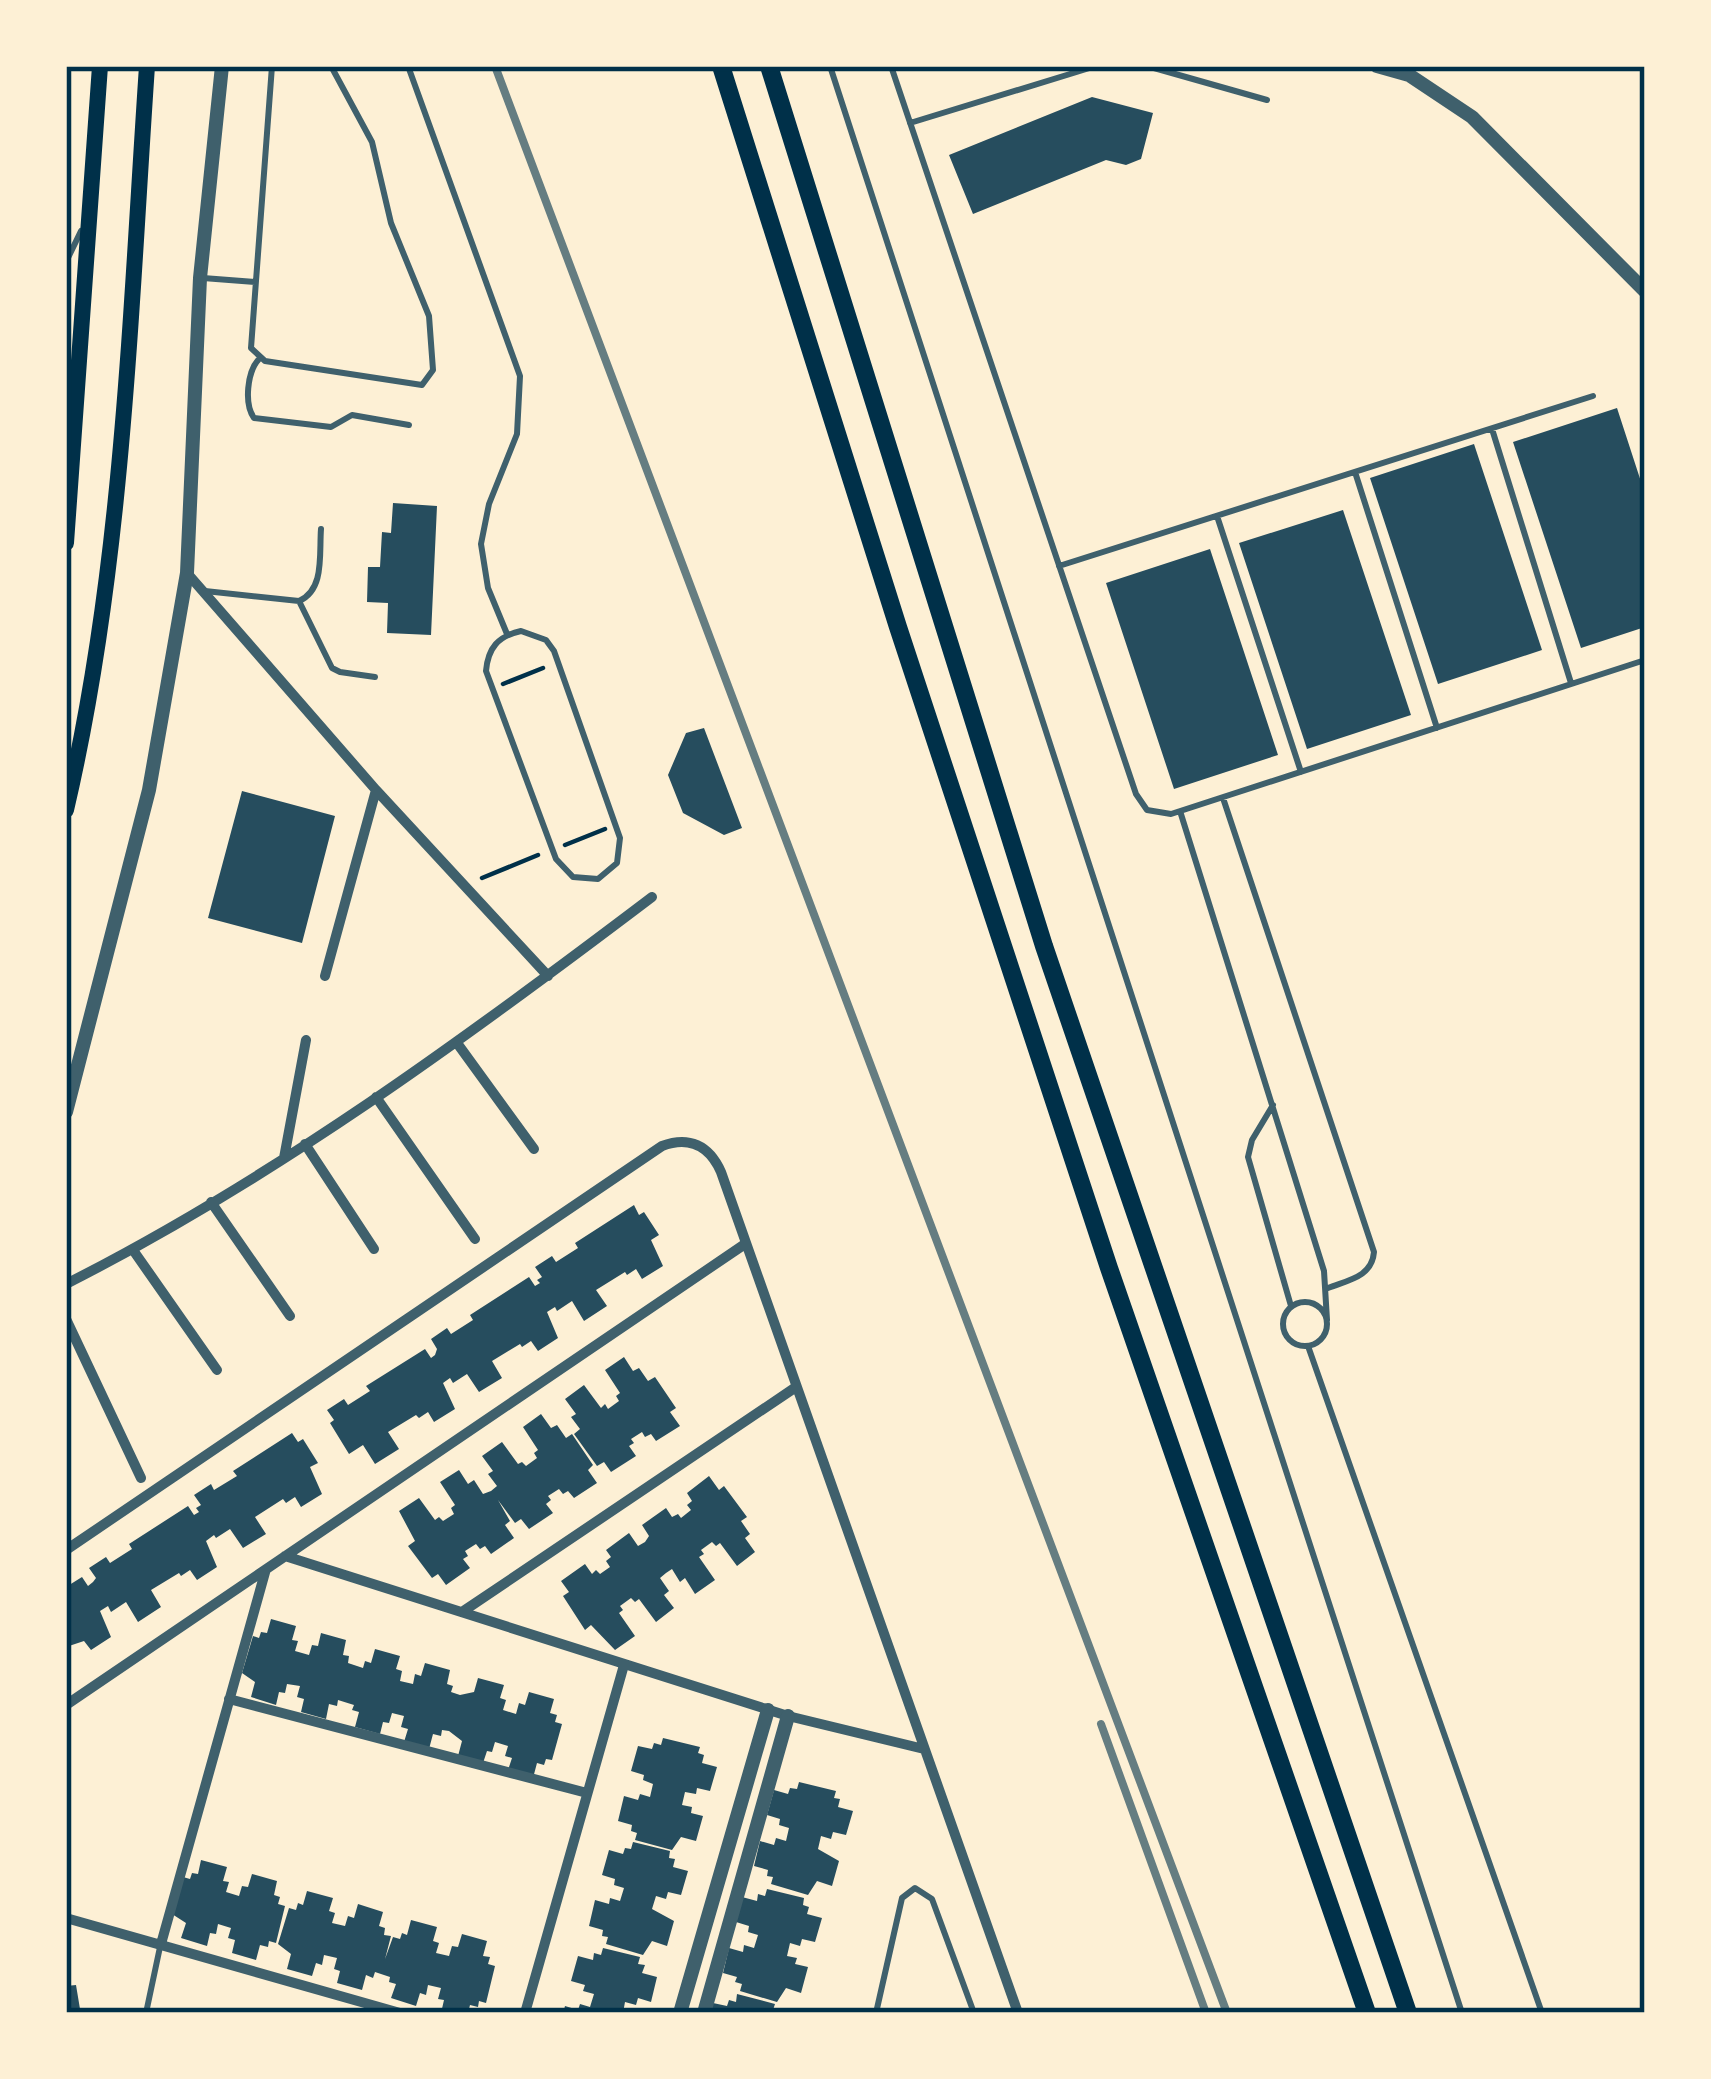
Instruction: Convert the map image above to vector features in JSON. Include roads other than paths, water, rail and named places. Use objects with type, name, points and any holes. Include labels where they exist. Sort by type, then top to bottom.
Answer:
[{"type":"highway","points":[[721,66],[891,605],[1109,1268],[1367,2013]]},
{"type":"highway","points":[[769,66],[1044,946],[1408,2013]]},
{"type":"main road","points":[[66,543],[100,66]]},
{"type":"main road","points":[[66,810],[110,577],[147,66]]},
{"type":"street","points":[[66,1112],[149,790],[187,573],[200,278],[222,66]]},
{"type":"street","points":[[1377,66],[1409,75],[1472,118],[1645,291]]},
{"type":"street","points":[[187,573],[376,790],[548,976]]},
{"type":"street","points":[[325,976],[376,790]]},
{"type":"street","points":[[66,1284],[133,1250],[284,1158],[457,1043],[652,897]]},
{"type":"street","points":[[284,1158],[306,1040]]},
{"type":"street","points":[[457,1043],[534,1149]]},
{"type":"street","points":[[376,1097],[475,1239]]},
{"type":"street","points":[[66,1550],[662,1146],[691,1141],[715,1158],[1018,2013]]},
{"type":"street","points":[[304,1144],[374,1249]]},
{"type":"street","points":[[211,1202],[290,1316]]},
{"type":"street","points":[[66,1705],[745,1244]]},
{"type":"street","points":[[133,1250],[217,1370]]},
{"type":"street","points":[[66,1319],[142,1478]]},
{"type":"street","points":[[462,1612],[796,1388]]},
{"type":"street","points":[[285,1556],[768,1710],[924,1749]]},
{"type":"street","points":[[160,1944],[266,1569]]},
{"type":"street","points":[[525,2013],[624,1665]]},
{"type":"street","points":[[230,1699],[587,1793]]},
{"type":"street","points":[[680,2013],[768,1710]]},
{"type":"street","points":[[704,2013],[788,1716]]},
{"type":"street","points":[[66,1918],[400,2013]]},
{"type":"lane","points":[[259,358],[250,341],[272,66]]},
{"type":"lane","points":[[259,358],[416,386],[428,382],[433,370],[429,316],[392,223],[376,152],[331,66]]},
{"type":"lane","points":[[408,66],[520,376],[517,434],[483,524],[481,544],[488,588],[507,634]]},
{"type":"lane","points":[[830,66],[1462,2013]]},
{"type":"lane","points":[[891,66],[1138,800],[1147,810],[1158,815],[1180,811],[1645,660]]},
{"type":"lane","points":[[910,123],[1096,66]]},
{"type":"lane","points":[[1147,66],[1267,100]]},
{"type":"lane","points":[[66,262],[89,218]]},
{"type":"lane","points":[[200,278],[255,282]]},
{"type":"lane","points":[[259,358],[250,372],[249,411],[254,418],[331,427],[352,415],[409,425]]},
{"type":"lane","points":[[1059,566],[1593,396]]},
{"type":"lane","points":[[1492,428],[1571,684]]},
{"type":"lane","points":[[1354,472],[1438,728]]},
{"type":"lane","points":[[1216,516],[1300,772]]},
{"type":"lane","points":[[202,591],[299,601],[309,597],[316,587],[321,530]]},
{"type":"lane","points":[[299,601],[332,668],[375,677]]},
{"type":"lane","points":[[534,633],[546,640],[560,662],[620,838],[617,863],[598,879],[573,877],[556,859],[492,688],[487,656],[507,634],[534,633]]},
{"type":"lane","points":[[1222,797],[1374,1252],[1365,1273],[1328,1288]]},
{"type":"lane","points":[[1180,811],[1274,1105],[1328,1288],[1323,1337],[1309,1346],[1287,1336],[1283,1321],[1291,1306],[1248,1156],[1252,1140],[1274,1105]]},
{"type":"lane","points":[[1291,1306],[1313,1303],[1327,1320]]},
{"type":"lane","points":[[1309,1346],[1543,2013]]},
{"type":"lane","points":[[876,2013],[902,1898],[915,1888],[932,1899],[974,2013]]},
{"type":"lane","points":[[146,2013],[160,1944]]},
{"type":"railway","points":[[495,66],[1227,2013]]},
{"type":"railway","points":[[1101,1724],[1206,2013]]}]
